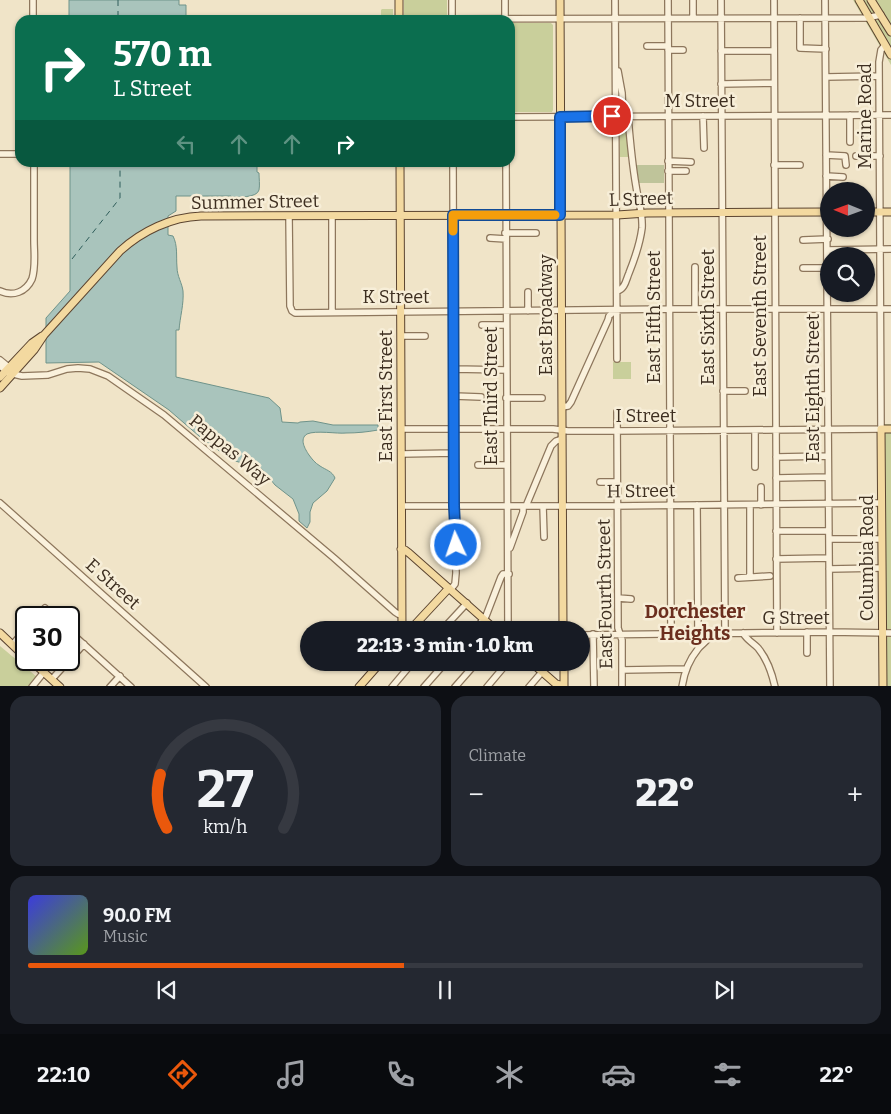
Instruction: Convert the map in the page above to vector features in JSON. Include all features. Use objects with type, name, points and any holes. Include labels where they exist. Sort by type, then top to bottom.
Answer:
[{"type":"main road","points":[[399,0],[399,15]]},
{"type":"main road","name":"East Broadway","points":[[560,0],[563,621]]},
{"type":"main road","points":[[859,0],[891,55]]},
{"type":"main road","points":[[872,0],[891,32]]},
{"type":"main road","name":"East First Street","points":[[400,167],[402,621]]},
{"type":"main road","name":"L Street","points":[[453,215],[820,212]]},
{"type":"main road","points":[[875,212],[891,212]]},
{"type":"main road","name":"Summer Street","points":[[0,377],[32,343],[44,334],[124,247],[146,232],[170,222],[198,216],[453,215]]},
{"type":"main road","name":"Summer Street","points":[[0,388],[7,370]]},
{"type":"main road","name":"I Street","points":[[881,428],[891,429]]},
{"type":"main road","name":"Columbia Road","points":[[881,428],[883,686]]},
{"type":"main road","points":[[402,549],[408,551],[484,619]]},
{"type":"main road","points":[[419,621],[450,588]]},
{"type":"main road","points":[[0,633],[13,644]]},
{"type":"main road","points":[[359,686],[373,671]]},
{"type":"main road","points":[[542,672],[556,684],[564,686],[564,671]]},
{"type":"main road","points":[[44,672],[60,686]]},
{"type":"street","points":[[33,0],[34,15]]},
{"type":"street","points":[[452,0],[452,15]]},
{"type":"street","points":[[505,0],[505,15]]},
{"type":"street","points":[[615,0],[616,58],[622,116],[642,213],[637,252],[623,287],[617,291]]},
{"type":"street","name":"East Fifth Street","points":[[668,0],[671,634]]},
{"type":"street","points":[[693,0],[693,18]]},
{"type":"street","name":"East Sixth Street","points":[[721,0],[724,633]]},
{"type":"street","name":"East Seventh Street","points":[[774,0],[776,633]]},
{"type":"street","name":"East Eighth Street","points":[[825,0],[826,182]]},
{"type":"street","points":[[515,19],[870,18],[881,14]]},
{"type":"street","points":[[800,18],[800,48],[826,49]]},
{"type":"street","name":"Marine Road","points":[[881,428],[879,76],[880,56],[885,45]]},
{"type":"street","points":[[647,46],[683,50]]},
{"type":"street","points":[[721,51],[774,51]]},
{"type":"street","points":[[826,77],[879,76]]},
{"type":"street","points":[[721,84],[774,83]]},
{"type":"street","points":[[850,115],[850,142]]},
{"type":"street","name":"M Street","points":[[515,117],[891,115]]},
{"type":"street","points":[[617,359],[617,215],[622,116]]},
{"type":"street","points":[[703,116],[704,148]]},
{"type":"street","points":[[0,154],[15,154]]},
{"type":"street","points":[[826,156],[846,156],[846,165]]},
{"type":"street","points":[[856,156],[880,156]]},
{"type":"street","points":[[668,161],[691,162]]},
{"type":"street","points":[[774,165],[800,164]]},
{"type":"street","points":[[2,292],[15,293],[22,290],[28,286],[33,274],[34,167]]},
{"type":"street","points":[[450,588],[455,584],[456,573],[454,506],[453,167]]},
{"type":"street","name":"East Third Street","points":[[506,167],[508,621]]},
{"type":"street","points":[[668,171],[686,171]]},
{"type":"street","points":[[826,176],[843,177]]},
{"type":"street","name":"K Street","points":[[289,216],[290,306],[292,312],[295,313],[891,308]]},
{"type":"street","points":[[332,216],[332,312]]},
{"type":"street","points":[[490,238],[536,233]]},
{"type":"street","points":[[803,240],[828,239]]},
{"type":"street","name":"East Eighth Street","points":[[828,239],[828,247]]},
{"type":"street","points":[[875,249],[891,249]]},
{"type":"street","points":[[695,267],[695,309]]},
{"type":"street","points":[[803,268],[820,268]]},
{"type":"street","points":[[528,292],[528,311]]},
{"type":"street","name":"East Eighth Street","points":[[827,302],[830,686]]},
{"type":"street","points":[[562,407],[568,406],[571,402],[608,320],[616,310]]},
{"type":"street","points":[[482,325],[506,325]]},
{"type":"street","points":[[401,336],[425,336]]},
{"type":"street","points":[[0,360],[7,370]]},
{"type":"street","name":"Pappas Way","points":[[7,370],[22,376],[45,375],[67,369],[83,368],[100,372],[111,378],[164,415],[334,558],[395,612],[402,615]]},
{"type":"street","points":[[454,370],[506,370]]},
{"type":"street","points":[[723,391],[746,391]]},
{"type":"street","points":[[810,395],[828,395]]},
{"type":"street","points":[[454,396],[481,397]]},
{"type":"street","points":[[506,398],[542,398]]},
{"type":"street","name":"East Fourth Street","points":[[617,412],[618,628],[622,640],[622,686]]},
{"type":"street","name":"I Street","points":[[401,429],[506,428],[617,431],[881,428]]},
{"type":"street","points":[[755,430],[755,467]]},
{"type":"street","points":[[509,558],[511,543],[524,506],[551,446],[556,441],[562,439]]},
{"type":"street","points":[[401,454],[454,453]]},
{"type":"street","points":[[776,457],[828,456]]},
{"type":"street","points":[[478,465],[507,465]]},
{"type":"street","points":[[776,478],[828,477]]},
{"type":"street","points":[[600,482],[617,482]]},
{"type":"street","points":[[760,487],[761,505]]},
{"type":"street","name":"E Street","points":[[0,503],[206,686]]},
{"type":"street","name":"H Street","points":[[401,506],[882,503]]},
{"type":"street","points":[[696,505],[698,634]]},
{"type":"street","points":[[750,505],[750,577]]},
{"type":"street","points":[[543,506],[544,537]]},
{"type":"street","points":[[776,531],[828,531]]},
{"type":"street","points":[[829,540],[882,539]]},
{"type":"street","points":[[776,559],[829,558]]},
{"type":"street","points":[[829,569],[882,568]]},
{"type":"street","points":[[484,619],[501,576],[508,574]]},
{"type":"street","points":[[738,578],[770,576]]},
{"type":"street","points":[[618,598],[631,599]]},
{"type":"street","points":[[450,621],[467,603]]},
{"type":"street","points":[[807,632],[807,653]]},
{"type":"street","points":[[743,633],[766,660],[775,686]]},
{"type":"street","name":"G Street","points":[[590,634],[891,633]]},
{"type":"street","points":[[593,634],[594,686]]},
{"type":"street","points":[[682,686],[686,669],[694,655],[711,634]]},
{"type":"street","points":[[80,640],[131,686]]},
{"type":"street","points":[[52,680],[84,644]]},
{"type":"street","points":[[622,670],[686,669]]},
{"type":"street","points":[[392,686],[405,671]]},
{"type":"street","points":[[424,686],[438,671]]},
{"type":"street","points":[[455,686],[469,671]]},
{"type":"street","points":[[487,686],[500,671]]},
{"type":"street","points":[[32,686],[44,672]]},
{"type":"street","points":[[528,686],[542,672]]},
{"type":"street","points":[[110,686],[120,676]]},
{"type":"green space","points":[[404,0],[447,0],[447,15],[404,15]]},
{"type":"green space","points":[[853,0],[891,0],[891,65]]},
{"type":"green space","points":[[393,9],[393,15],[381,15],[381,10]]},
{"type":"green space","points":[[515,23],[551,23],[553,25],[552,112],[515,112]]},
{"type":"green space","points":[[620,121],[625,121],[630,157],[620,157]]},
{"type":"green space","points":[[636,165],[664,165],[664,183],[639,183]]},
{"type":"green space","points":[[613,362],[631,362],[631,379],[613,379]]},
{"type":"green space","points":[[877,424],[891,424],[891,686],[879,686]]},
{"type":"green space","points":[[0,646],[15,659],[15,671],[30,671],[37,677],[28,686],[0,686]]},
{"type":"water","points":[[69,0],[179,0],[179,5],[186,5],[186,15],[69,15]]},
{"type":"water","points":[[70,167],[257,167],[257,172],[259,173],[258,193],[238,197],[176,196],[176,211],[168,216],[168,235],[173,236],[176,244],[177,270],[183,291],[179,330],[176,330],[176,377],[269,398],[280,408],[282,422],[298,423],[313,421],[333,425],[378,425],[378,430],[358,433],[316,432],[305,436],[303,439],[304,444],[309,455],[317,464],[331,472],[335,478],[327,491],[313,503],[310,512],[310,522],[307,528],[299,521],[299,514],[293,499],[275,485],[262,469],[254,463],[242,463],[232,460],[199,436],[169,410],[99,362],[46,363],[46,318],[70,291]]},
{"type":"ferry route","points":[[118,0],[118,15]]},
{"type":"ferry route","points":[[72,259],[120,198],[120,167]]},
{"type":"slow traffic","points":[[453,231],[453,215],[555,215]]},
{"type":"district","name":"Dorchester Heights","points":[[695,622]]},
{"type":"route","points":[[456,545],[454,506],[453,215],[560,215],[560,117],[612,116]]}]
